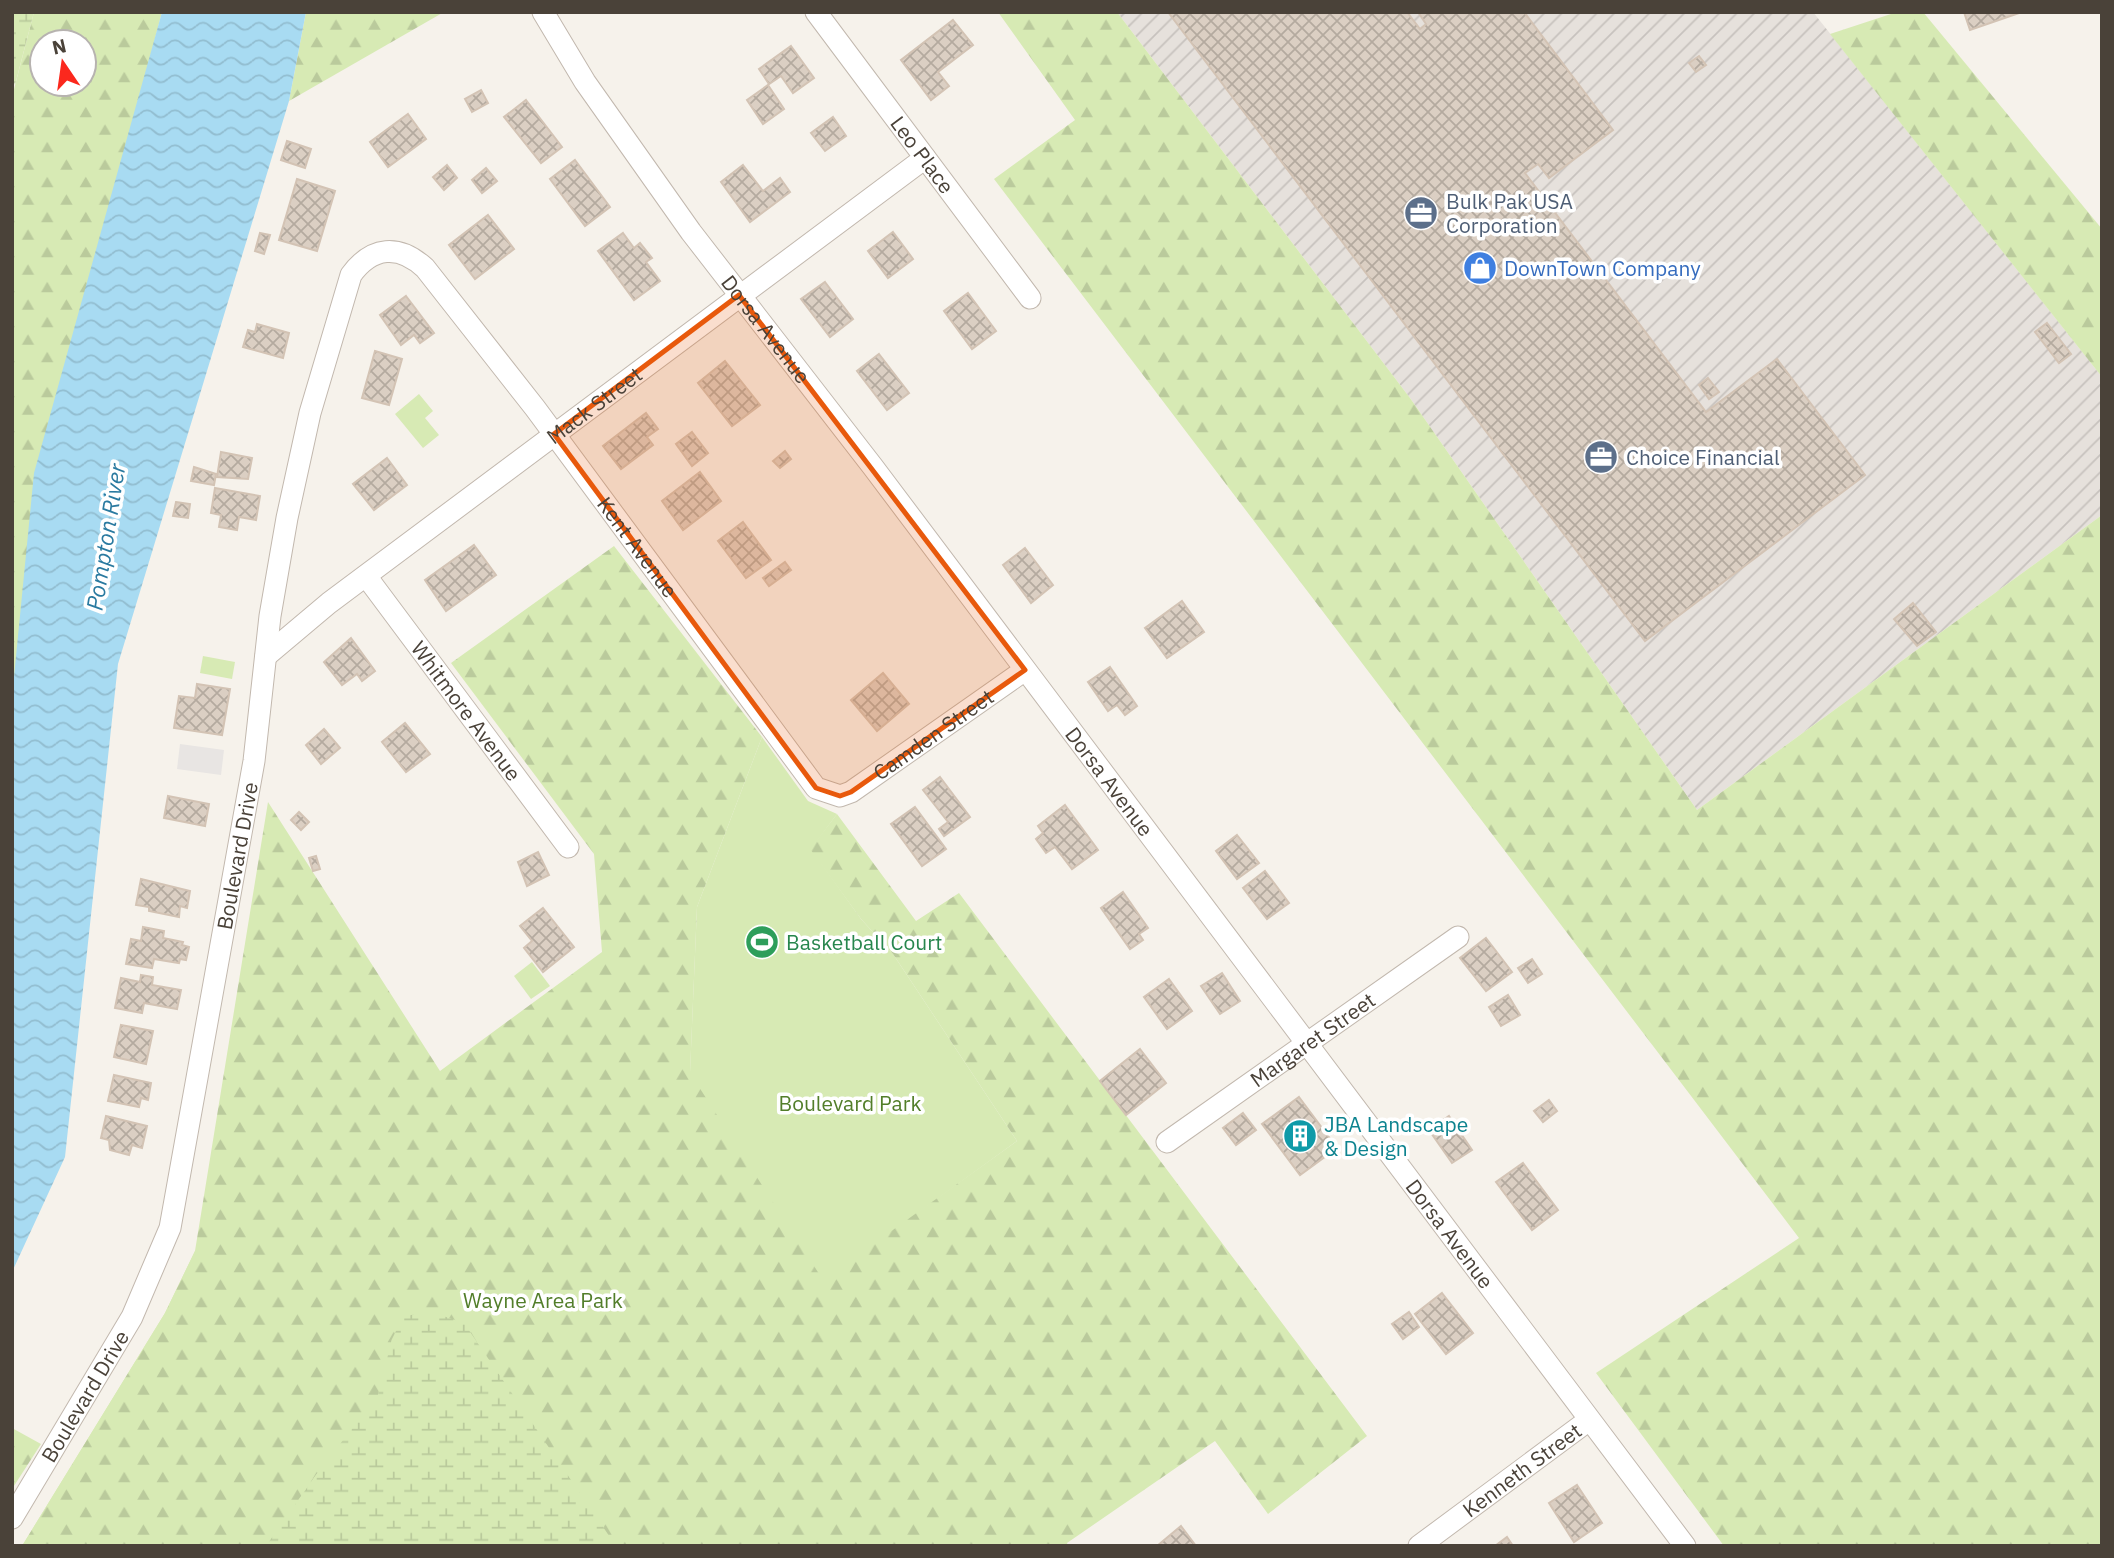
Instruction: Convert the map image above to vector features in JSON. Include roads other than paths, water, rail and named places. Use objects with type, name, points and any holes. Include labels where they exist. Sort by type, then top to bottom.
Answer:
[{"type":"street","name":"Dorsa Avenue","points":[[543,12],[585,82],[739,295],[865,456],[1685,1546]]},
{"type":"street","name":"Leo Place","points":[[816,12],[1030,298]]},
{"type":"street","name":"Mack Street","points":[[266,656],[366,576],[925,158]]},
{"type":"street","name":"Boulevard Drive","points":[[12,1518],[132,1317],[170,1228],[254,761],[270,617],[292,494],[310,413],[351,275],[361,261],[373,253],[387,250],[402,252],[417,260],[441,288]]},
{"type":"street","name":"Kent Avenue","points":[[441,288],[554,434],[816,789],[840,796]]},
{"type":"street","name":"Whitmore Avenue","points":[[366,576],[568,847]]},
{"type":"street","name":"Camden Street","points":[[840,796],[851,792],[1025,670]]},
{"type":"street","name":"Margaret Street","points":[[1167,1142],[1458,937]]},
{"type":"street","name":"Kenneth Street","points":[[1419,1546],[1589,1420]]},
{"type":"water","name":"Pompton River","points":[[162,12],[306,12],[289,101],[118,664],[65,1157],[12,1272],[12,697],[34,473]]},
{"type":"place","name":"Bulk Pak USA Corporation","points":[[1421,213]]},
{"type":"place","name":"DownTown Company","points":[[1480,268]]},
{"type":"place","name":"Choice Financial","points":[[1601,457]]},
{"type":"place","name":"Basketball Court","points":[[762,942]]},
{"type":"place","name":"JBA Landscape & Design","points":[[1300,1136]]},
{"type":"park label","name":"Boulevard Park","points":[[850,1103]]},
{"type":"park label","name":"Wayne Area Park","points":[[543,1300]]}]
